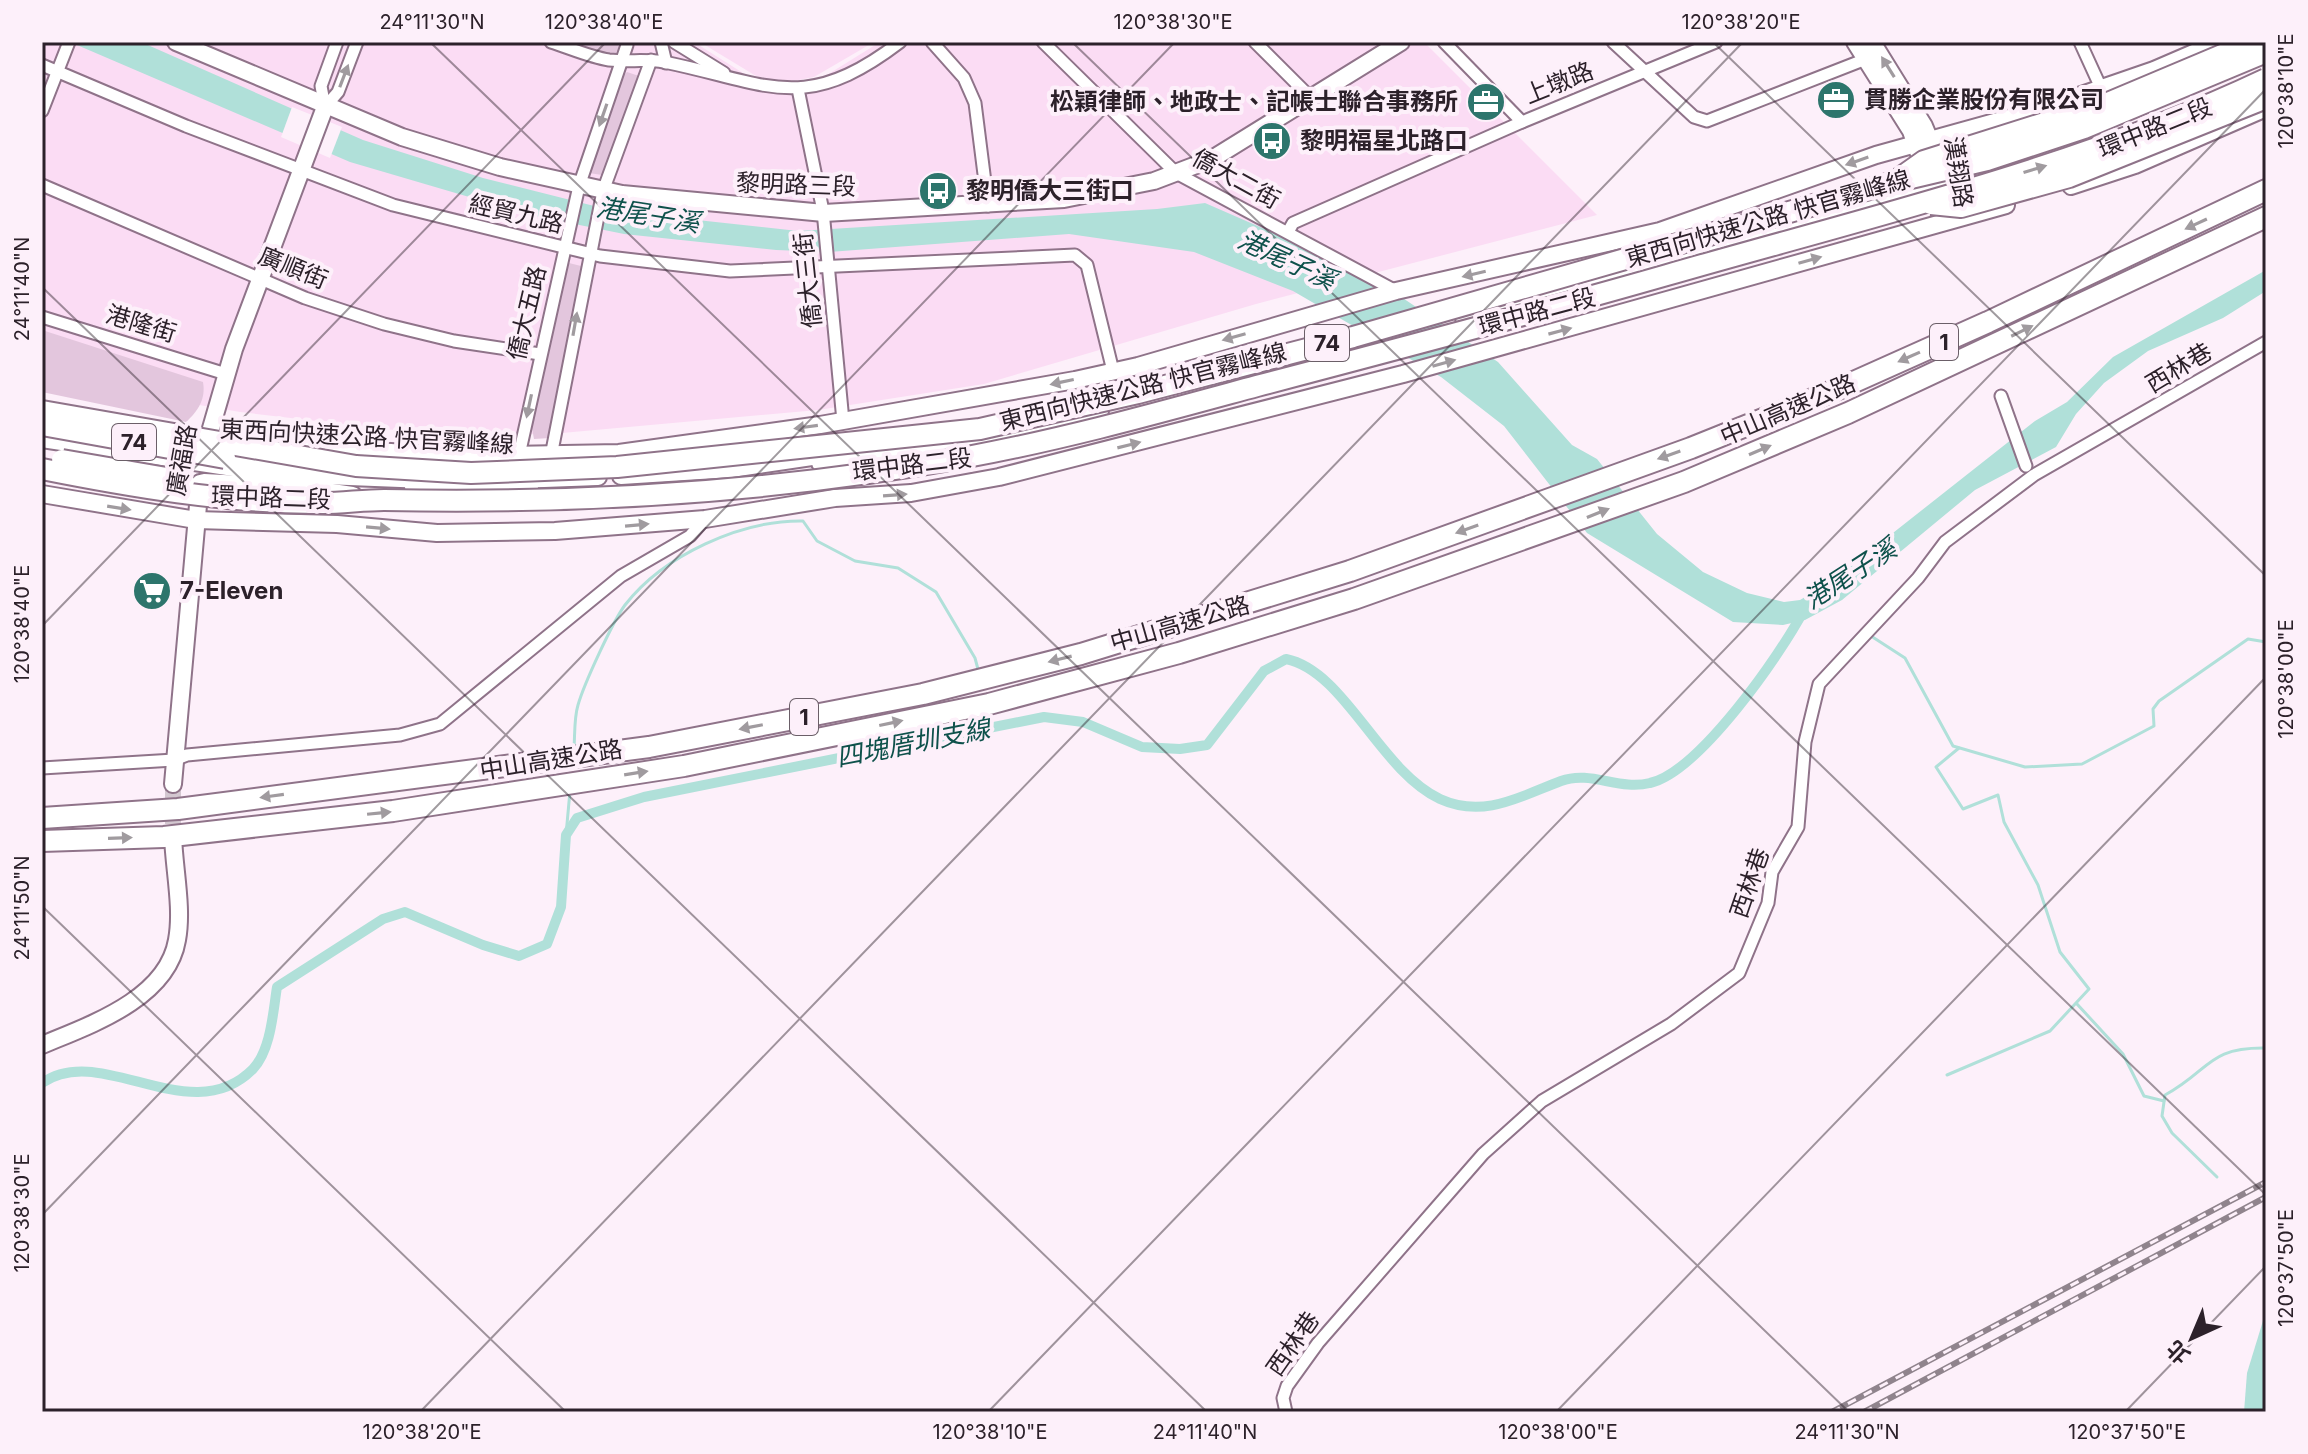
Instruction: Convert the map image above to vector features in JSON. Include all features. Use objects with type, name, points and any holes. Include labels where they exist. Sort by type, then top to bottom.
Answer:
[{"type":"highway","points":[[1894,182],[1924,161],[2108,103],[2253,42]]},
{"type":"highway","name":"東西向快速公路 快官霧峰線","points":[[42,425],[225,458],[471,473],[617,467],[980,429],[1138,393],[1353,337],[1894,182],[1987,160],[2084,128],[2266,51]]},
{"type":"highway","name":"東西向快速公路 快官霧峰線","points":[[42,455],[204,484],[297,489],[374,500],[634,499],[858,474],[967,457],[1072,435],[1521,317],[1930,185],[2073,157],[2156,128],[2266,79]]},
{"type":"highway","points":[[1930,185],[1961,207],[2069,177],[2266,98]]},
{"type":"highway","name":"中山高速公路","points":[[42,818],[178,809],[649,747],[923,694],[1081,654],[1350,571],[1541,503],[1845,386],[2046,296],[2266,190]]},
{"type":"highway","name":"中山高速公路","points":[[42,841],[164,837],[393,811],[684,766],[989,704],[1179,653],[1561,528],[1635,499],[1848,413],[2266,217]]},
{"type":"highway","points":[[42,411],[356,466]]},
{"type":"highway","points":[[42,469],[206,496],[318,503],[374,500]]},
{"type":"street","name":"黎明路三段","points":[[176,42],[402,137],[579,186],[720,206],[824,213],[988,206],[1102,194],[1176,173],[1212,159],[1401,42]]},
{"type":"street","points":[[325,107],[321,86],[337,42]]},
{"type":"street","points":[[325,107],[338,92],[357,42]]},
{"type":"street","points":[[551,42],[607,59],[651,60],[750,85],[798,89],[840,78],[900,42]]},
{"type":"street","points":[[661,42],[666,63]]},
{"type":"street","points":[[674,42],[716,69],[750,85]]},
{"type":"street","points":[[932,42],[964,78],[975,103],[988,206]]},
{"type":"street","name":"僑大二街","points":[[1043,42],[1176,173],[1396,291]]},
{"type":"street","points":[[1255,42],[1311,98]]},
{"type":"street","name":"上墩路","points":[[1444,42],[1522,122],[1716,42]]},
{"type":"street","points":[[1613,42],[1694,117],[1707,121],[1866,59]]},
{"type":"street","name":"漢翔路","points":[[1855,42],[1924,143]]},
{"type":"street","name":"漢翔路","points":[[1872,42],[1924,143],[1930,185],[1943,223]]},
{"type":"street","points":[[2080,42],[2101,88]]},
{"type":"street","name":"環中路二段","points":[[42,401],[305,448],[448,456],[619,453],[843,421],[1004,394],[1113,371],[1396,291],[1627,240],[1715,213],[1876,155],[2101,88],[2219,42]]},
{"type":"street","points":[[625,44],[651,60]]},
{"type":"street","name":"僑大五路","points":[[519,455],[579,186],[625,44]]},
{"type":"street","points":[[42,111],[68,45]]},
{"type":"street","name":"環中路二段","points":[[1930,185],[2133,113],[2266,51]]},
{"type":"street","name":"僑大五路","points":[[551,456],[603,191],[651,60]]},
{"type":"street","name":"環中路二段","points":[[42,439],[202,468],[447,481],[555,480],[731,469],[868,448],[960,444],[1074,418],[1636,273],[1930,185],[2108,127],[2266,60]]},
{"type":"street","name":"經貿九路","points":[[42,65],[304,165],[393,205],[589,254],[655,265],[730,271],[902,261],[1080,257],[1087,265],[1113,371]]},
{"type":"street","name":"僑大三街","points":[[798,89],[824,213],[843,421]]},
{"type":"street","name":"廣福路","points":[[173,784],[196,520],[208,433],[226,374],[325,107]]},
{"type":"street","name":"環中路二段","points":[[42,494],[196,520],[337,524],[437,533],[555,531],[705,519],[835,498],[911,493],[999,477],[1403,374],[1648,307],[2135,165],[2266,108]]},
{"type":"street","points":[[1288,232],[1293,223],[1522,122]]},
{"type":"street","name":"廣順街","points":[[42,185],[261,279],[384,324],[454,341],[540,354]]},
{"type":"street","points":[[1627,240],[1648,307]]},
{"type":"street","name":"港隆街","points":[[42,317],[226,374]]},
{"type":"street","name":"環中路二段","points":[[42,447],[303,483],[509,489],[633,484],[945,451],[1069,426],[1443,324]]},
{"type":"street","name":"西林巷","points":[[1286,1412],[1283,1398],[1287,1386],[1318,1343],[1483,1154],[1542,1101],[1671,1024],[1739,973],[1768,903],[1772,872],[1798,827],[1805,742],[1819,684],[1918,578],[1945,542],[2034,475],[2266,342]]},
{"type":"street","points":[[2001,396],[2026,466]]},
{"type":"street","points":[[42,768],[174,760],[187,755],[400,735],[440,724],[621,576],[690,536],[705,519]]},
{"type":"street","points":[[42,1045],[127,1005],[162,973],[177,942],[173,836]]},
{"type":"shaded area","points":[[42,42],[694,42],[754,80],[783,89],[814,83],[880,42],[1424,42],[1597,215],[1256,304],[984,384],[818,410],[562,433],[454,437],[240,412],[42,378]]},
{"type":"shaded area","points":[[566,42],[615,42],[619,46],[614,57]]},
{"type":"shaded area","points":[[700,42],[874,42],[814,77],[784,83],[756,76]]},
{"type":"shaded area","points":[[627,72],[639,76],[640,85],[607,170],[602,175],[589,173],[588,166],[621,78]]},
{"type":"shaded area","points":[[569,263],[581,266],[582,273],[550,438],[534,439],[532,428]]},
{"type":"shaded area","points":[[42,330],[203,382],[200,404],[186,422],[42,392]]},
{"type":"water","name":"港尾子溪","points":[[70,42],[141,42],[363,140],[483,178],[614,211],[798,231],[1157,209],[1205,203],[1367,274],[1498,362],[1572,445],[1597,459],[1657,534],[1703,572],[1747,593],[1784,602],[1800,600],[1832,581],[2035,421],[2067,402],[2113,357],[2266,270],[2266,291],[2223,318],[2148,351],[2104,383],[2076,414],[2056,447],[1975,490],[1842,600],[1805,620],[1783,625],[1733,622],[1587,533],[1504,426],[1441,377],[1293,291],[1194,252],[1069,234],[829,252],[776,250],[624,234],[530,215],[350,162]]},
{"type":"water","points":[[2266,1311],[2266,1412],[2244,1412],[2247,1373]]},
{"type":"pier","points":[[292,107],[342,127],[330,158],[281,137]]},
{"type":"waterway","points":[[574,748],[576,715],[592,668],[620,613],[641,587],[682,556],[705,544],[730,534],[779,522],[803,521],[817,541],[855,561],[898,568],[936,592],[975,658],[979,673]]},
{"type":"waterway","name":"四塊厝圳支線","points":[[42,1083],[66,1073],[92,1072],[175,1090],[202,1092],[229,1086],[253,1069],[264,1052],[277,987],[383,919],[405,912],[483,945],[519,956],[547,944],[561,907],[566,835],[577,818],[644,797],[1044,717],[1083,722],[1142,747],[1180,749],[1207,745],[1264,671],[1286,659],[1307,667],[1326,682],[1398,767],[1418,785],[1456,805],[1472,807],[1502,803],[1572,778],[1627,785],[1650,783],[1670,774],[1692,758],[1714,735],[1758,681],[1804,610]]},
{"type":"waterway","points":[[1871,636],[1905,658],[1953,746],[2025,767],[2082,764],[2154,726],[2153,709],[2159,701],[2248,639],[2266,642]]},
{"type":"waterway","points":[[988,711],[992,728]]},
{"type":"waterway","points":[[1947,1075],[2050,1031],[2089,989],[2060,952],[2038,885],[2004,822],[1998,795],[1963,809],[1936,767],[1959,748]]},
{"type":"waterway","points":[[566,835],[570,791]]},
{"type":"waterway","points":[[2077,1004],[2123,1054],[2144,1096],[2164,1101]]},
{"type":"waterway","points":[[2217,1177],[2172,1133],[2162,1116],[2165,1095],[2220,1056],[2232,1051],[2266,1048]]},
{"type":"tunnel","points":[[173,784],[173,836]]},
{"type":"railway","points":[[1832,1412],[2266,1182]]},
{"type":"railway","points":[[1864,1412],[2266,1197]]},
{"type":"place","name":"貫勝企業股份有限公司","points":[[1836,100]]},
{"type":"place","name":"松穎律師、地政士、記帳士聯合事務所","points":[[1486,102]]},
{"type":"place","name":"黎明福星北路口","points":[[1272,141]]},
{"type":"place","name":"黎明僑大三街口","points":[[938,191]]},
{"type":"place","name":"7-Eleven","points":[[152,591]]}]
